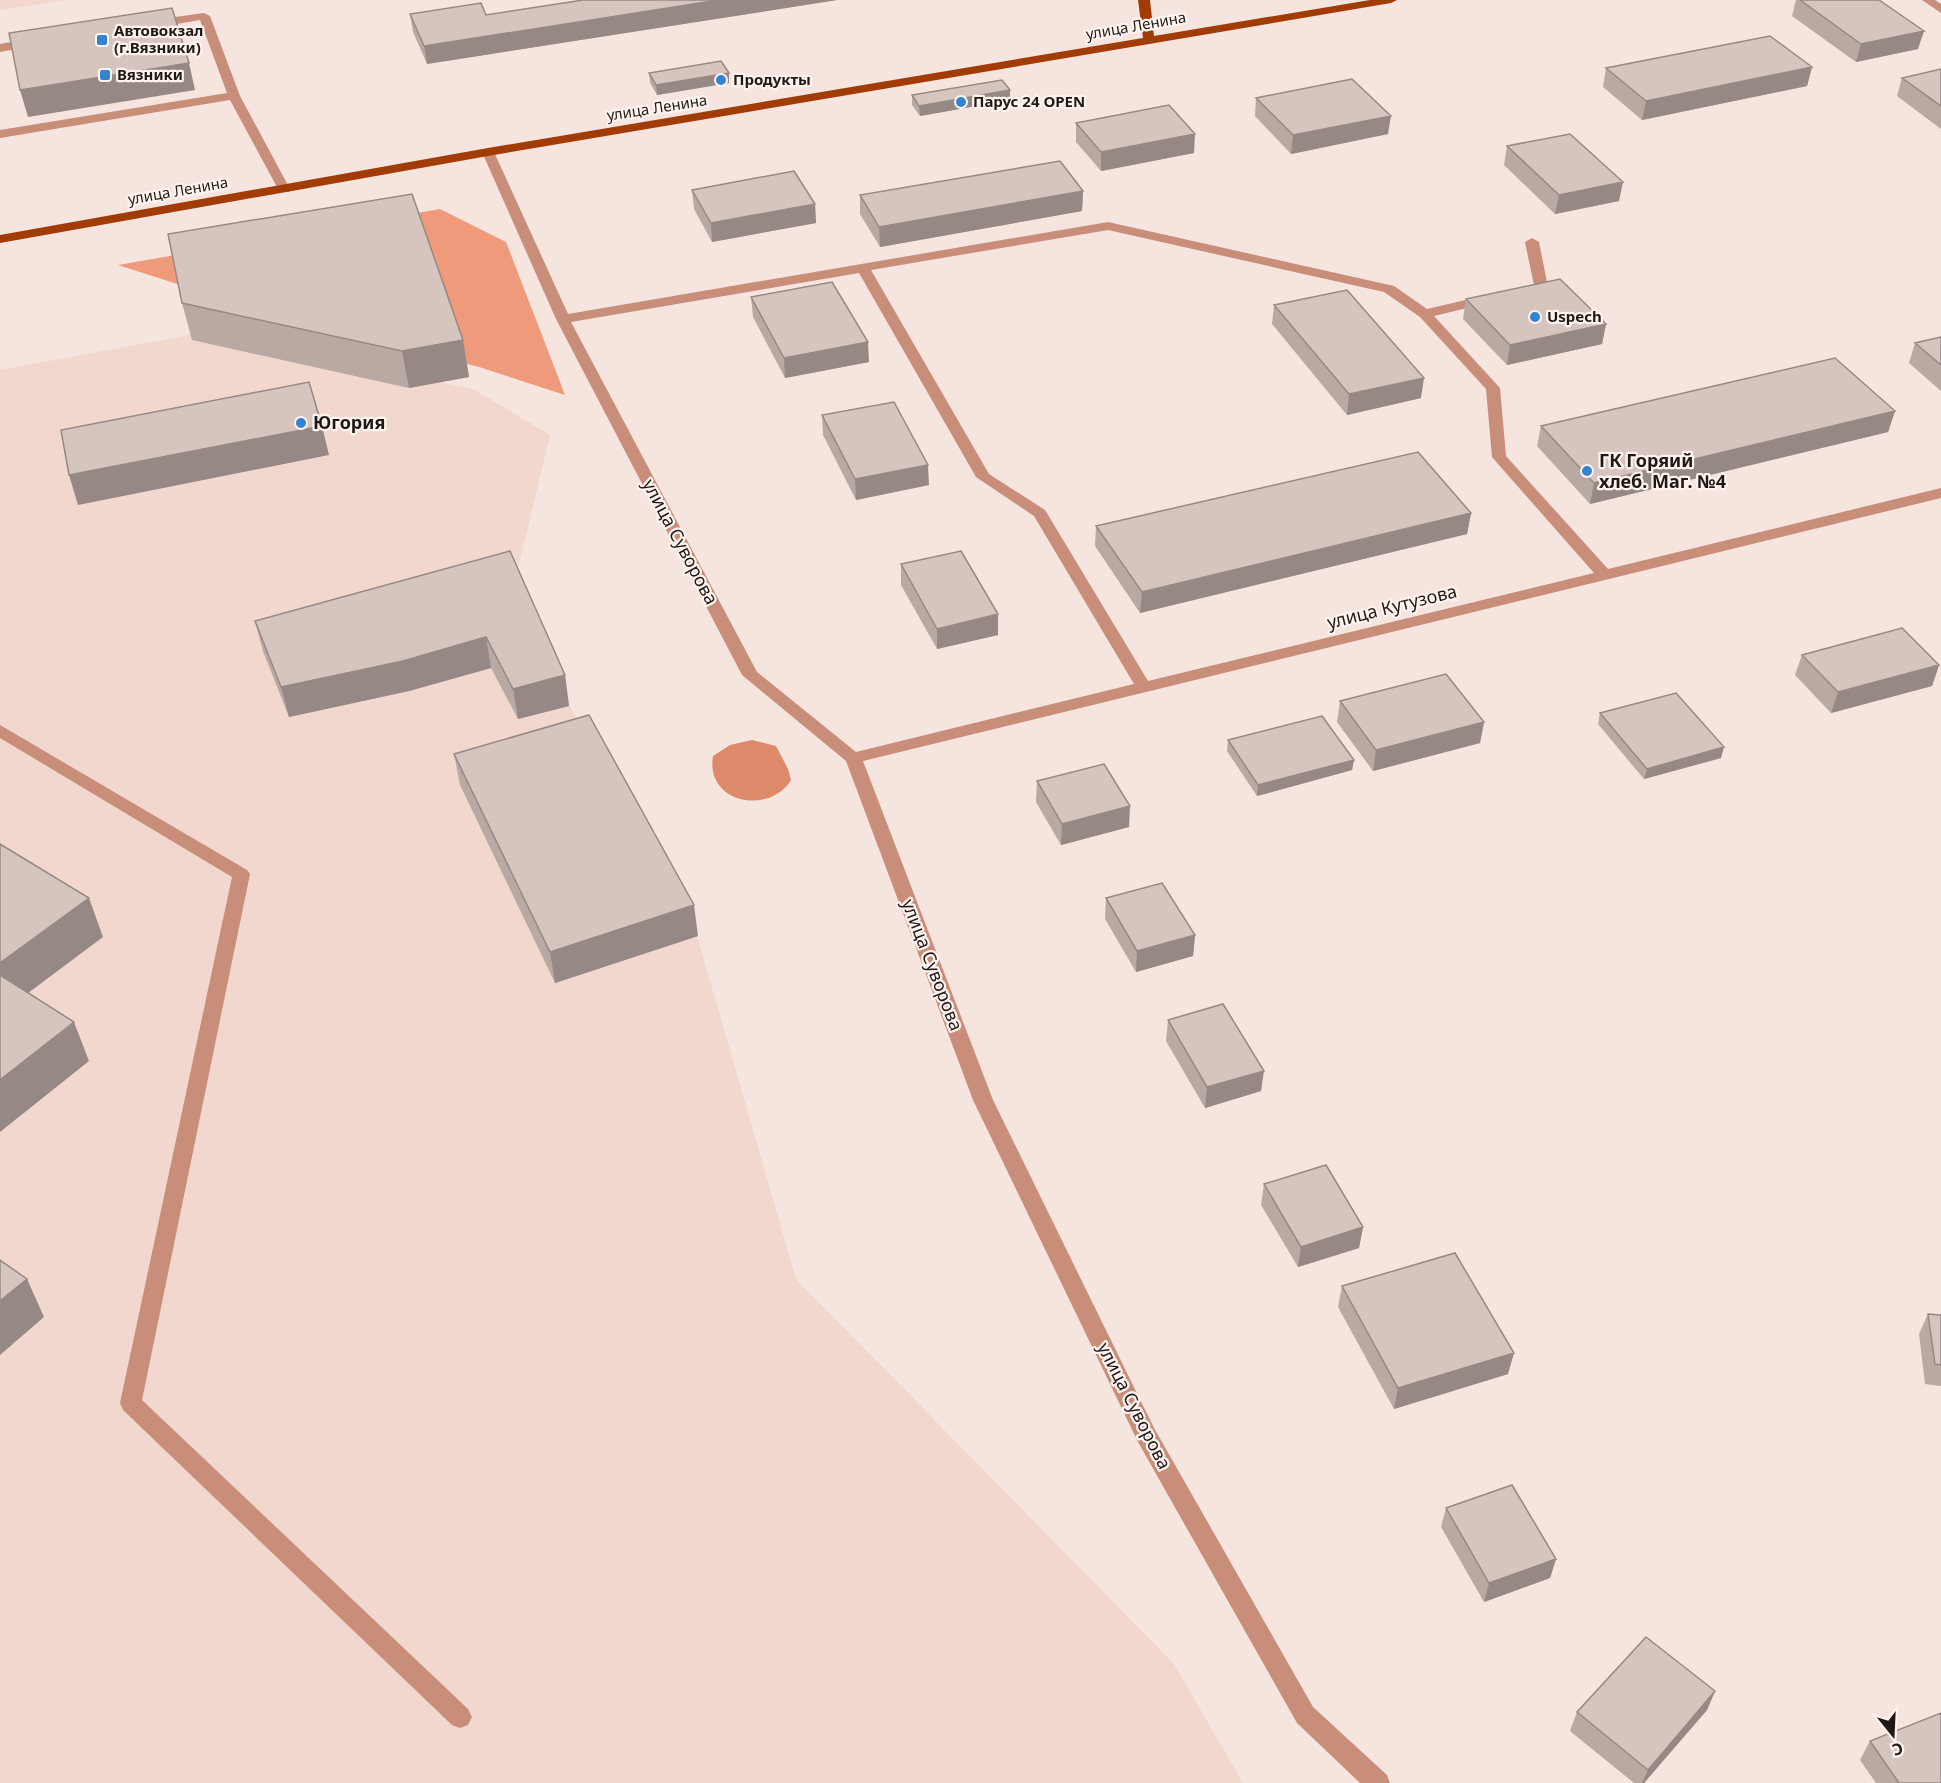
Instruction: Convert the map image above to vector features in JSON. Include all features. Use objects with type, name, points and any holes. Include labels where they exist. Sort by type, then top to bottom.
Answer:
[{"type":"main road","points":[[1144,0],[1149,41]]},
{"type":"main road","name":"улица Ленина","points":[[0,238],[488,152],[1391,0]]},
{"type":"street","points":[[1928,0],[1941,10]]},
{"type":"street","points":[[142,25],[204,16],[234,96],[284,189]]},
{"type":"street","points":[[0,48],[47,40]]},
{"type":"street","points":[[0,134],[234,96]]},
{"type":"street","name":"улица Суворова","points":[[488,152],[563,319],[750,675],[853,758],[983,1100],[1146,1435],[1305,1715],[1378,1783]]},
{"type":"street","points":[[563,319],[1107,226],[1389,289],[1425,314],[1493,388],[1499,457],[1605,575]]},
{"type":"street","points":[[1425,314],[1541,286],[1532,242]]},
{"type":"street","points":[[863,268],[983,477],[1040,513],[1144,687]]},
{"type":"street","name":"улица Кутузова","points":[[853,758],[1941,493]]},
{"type":"street","points":[[0,731],[241,874],[131,1403],[460,1717]]},
{"type":"shaded area","points":[[0,0],[67,0],[0,10]]},
{"type":"shaded area","points":[[440,209],[506,242],[565,395],[479,367],[293,321],[118,265]]},
{"type":"shaded area","points":[[217,330],[258,342],[475,390],[550,435],[515,581],[569,706],[594,745],[697,936],[796,1279],[1174,1664],[1243,1783],[0,1783],[0,370]]},
{"type":"shaded area","points":[[752,740],[776,746],[788,769],[791,780],[781,791],[769,798],[741,799],[729,794],[719,785],[713,772],[713,756],[730,745]]},
{"type":"building","points":[[583,0],[719,0],[424,46],[410,14],[481,3],[486,15]]},
{"type":"building","points":[[1800,0],[1879,0],[1924,31],[1861,44]]},
{"type":"building","points":[[172,8],[189,63],[20,90],[9,33]]},
{"type":"building","points":[[1770,36],[1812,67],[1646,101],[1606,68]]},
{"type":"building","points":[[721,61],[729,73],[656,85],[649,73]]},
{"type":"building","points":[[1941,69],[1941,106],[1902,78]]},
{"type":"building","points":[[1352,79],[1391,116],[1293,135],[1256,98]]},
{"type":"building","points":[[1002,80],[1010,90],[919,106],[912,95]]},
{"type":"building","points":[[1169,105],[1195,134],[1101,152],[1076,123]]},
{"type":"building","points":[[1570,134],[1623,182],[1559,195],[1507,146]]},
{"type":"building","points":[[1060,161],[1083,191],[879,227],[860,195]]},
{"type":"building","points":[[794,171],[815,204],[711,223],[692,190]]},
{"type":"building","points":[[412,194],[463,340],[402,351],[182,303],[168,234]]},
{"type":"building","points":[[1560,279],[1606,324],[1510,345],[1466,299]]},
{"type":"building","points":[[832,282],[868,342],[784,358],[751,297]]},
{"type":"building","points":[[1347,290],[1424,378],[1349,394],[1274,305]]},
{"type":"building","points":[[1941,337],[1941,365],[1915,343]]},
{"type":"building","points":[[1835,358],[1895,411],[1594,483],[1541,426]]},
{"type":"building","points":[[309,382],[322,426],[69,475],[61,430]]},
{"type":"building","points":[[894,402],[928,465],[855,479],[822,415]]},
{"type":"building","points":[[1418,452],[1471,513],[1142,592],[1096,526]]},
{"type":"building","points":[[510,551],[565,675],[513,689],[486,637],[403,661],[281,687],[255,621]]},
{"type":"building","points":[[961,551],[998,614],[937,629],[901,564]]},
{"type":"building","points":[[1902,628],[1939,665],[1838,692],[1802,655]]},
{"type":"building","points":[[1446,674],[1484,722],[1376,750],[1340,701]]},
{"type":"building","points":[[1676,693],[1724,747],[1647,769],[1600,713]]},
{"type":"building","points":[[589,715],[694,905],[550,952],[454,754]]},
{"type":"building","points":[[1322,716],[1354,760],[1258,785],[1228,740]]},
{"type":"building","points":[[1104,764],[1130,806],[1062,824],[1037,781]]},
{"type":"building","points":[[0,844],[89,898],[0,963]]},
{"type":"building","points":[[1162,883],[1195,935],[1137,951],[1106,898]]},
{"type":"building","points":[[0,975],[74,1022],[0,1080]]},
{"type":"building","points":[[1223,1004],[1264,1071],[1207,1087],[1168,1020]]},
{"type":"building","points":[[1326,1165],[1363,1227],[1301,1247],[1264,1184]]},
{"type":"building","points":[[1455,1253],[1514,1353],[1398,1388],[1342,1286]]},
{"type":"building","points":[[0,1260],[27,1279],[0,1301]]},
{"type":"building","points":[[1928,1314],[1941,1315],[1941,1365],[1935,1364]]},
{"type":"building","points":[[1512,1485],[1556,1559],[1489,1583],[1446,1508]]},
{"type":"building","points":[[1646,1637],[1715,1691],[1648,1770],[1577,1712]]},
{"type":"building","points":[[1941,1713],[1941,1783],[1899,1783],[1870,1741]]},
{"type":"place","name":"Автовокзал (г.Вязники)","points":[[102,40]]},
{"type":"place","name":"Вязники","points":[[105,75]]},
{"type":"place","name":"Продукты","points":[[721,80]]},
{"type":"place","name":"Парус 24 OPEN","points":[[961,102]]},
{"type":"place","name":"Uspech","points":[[1535,317]]},
{"type":"place","name":"Югория","points":[[301,423]]},
{"type":"place","name":"ГК Горяий хлеб. Маг. №4","points":[[1587,471]]}]
